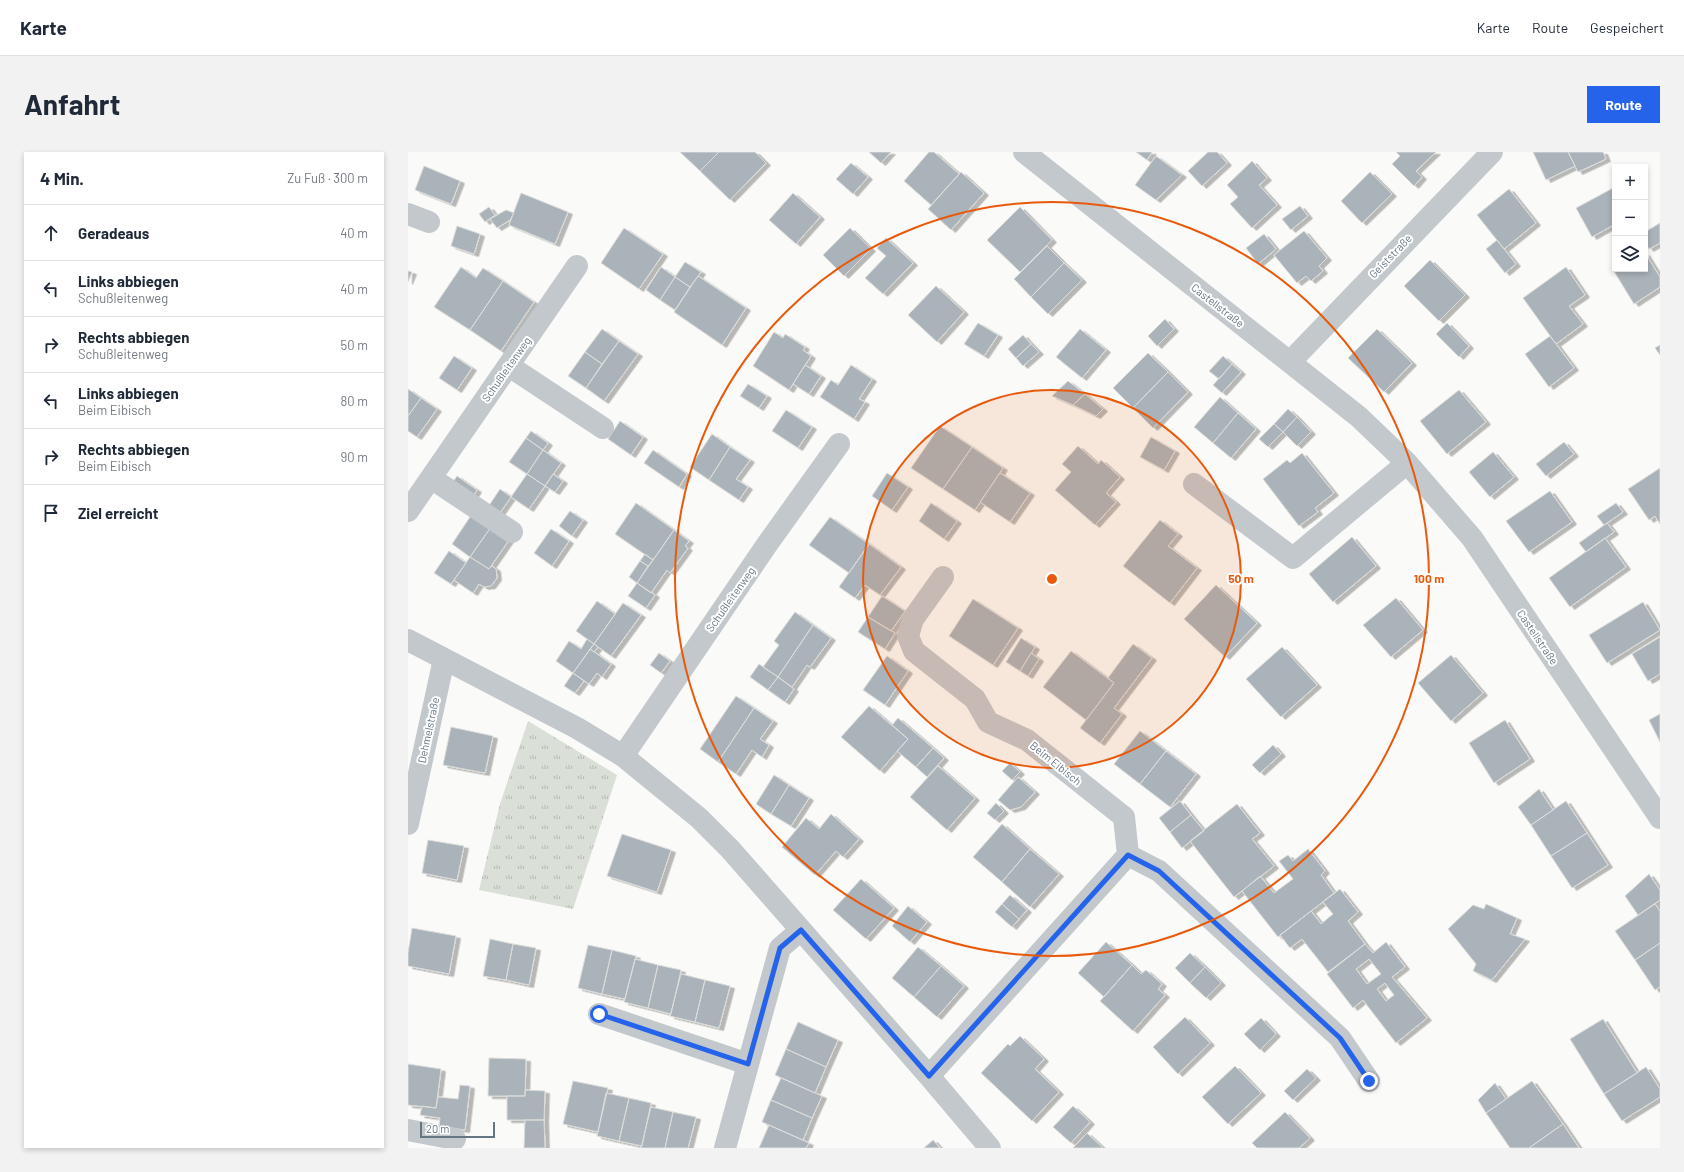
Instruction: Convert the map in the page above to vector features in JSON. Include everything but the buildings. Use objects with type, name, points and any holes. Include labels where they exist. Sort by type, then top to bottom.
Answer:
[{"type":"street","name":"Castellstraße","points":[[1024,152],[1046,159],[1290,362],[1359,416],[1407,463],[1472,538],[1660,818]]},
{"type":"street","name":"Geiststraße","points":[[1290,362],[1492,152]]},
{"type":"street","points":[[408,214],[429,222]]},
{"type":"street","name":"Schußleitenweg","points":[[408,511],[577,266]]},
{"type":"street","points":[[509,366],[603,428]]},
{"type":"street","name":"Schußleitenweg","points":[[623,756],[768,543],[839,444]]},
{"type":"street","points":[[1194,484],[1293,558],[1407,463]]},
{"type":"street","points":[[431,478],[512,532]]},
{"type":"street","name":"Beim Eibisch","points":[[943,577],[912,619],[908,636],[914,651],[975,699],[988,722],[1027,740],[1124,817],[1128,855]]},
{"type":"street","points":[[408,640],[577,728],[623,756],[699,818],[730,848],[990,1148]]},
{"type":"street","name":"Dehmelstraße","points":[[408,824],[444,659]]},
{"type":"street","points":[[929,1076],[1128,855],[1159,871],[1340,1038],[1369,1081]]},
{"type":"street","points":[[725,1148],[780,948],[801,930]]},
{"type":"street","points":[[599,1014],[748,1064]]},
{"type":"street","points":[[408,1130],[455,1139]]},
{"type":"green space","points":[[528,721],[617,775],[573,909],[479,890],[500,804]]},
{"type":"route","points":[[599,1014],[748,1064],[780,948],[801,930],[929,1076],[1128,855],[1159,871],[1340,1038],[1369,1081]]}]
